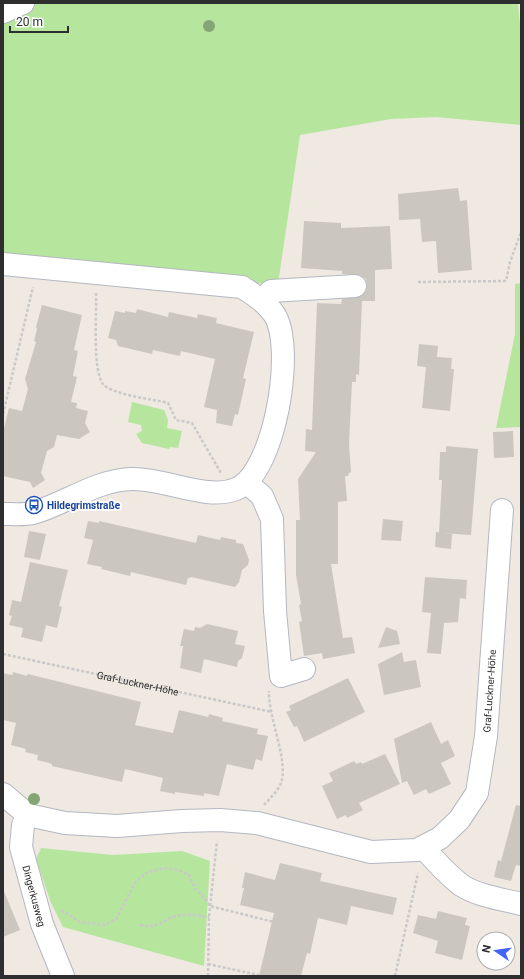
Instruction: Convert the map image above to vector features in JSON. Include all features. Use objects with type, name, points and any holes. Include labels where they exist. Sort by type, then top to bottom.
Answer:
[{"type":"street","points":[[3,12],[23,3]]},
{"type":"street","points":[[3,264],[242,287],[262,300],[275,315],[282,337],[282,379],[276,419],[266,451],[256,472],[247,483],[226,492],[206,491],[155,480],[132,479],[109,481],[32,513],[3,514]]},
{"type":"street","points":[[262,300],[271,291],[354,286]]},
{"type":"street","points":[[247,483],[262,496],[272,519],[274,612],[281,676],[304,669]]},
{"type":"street","name":"Graf-Luckner-Höhe","points":[[3,794],[28,815],[65,823],[117,826],[182,821],[220,820],[257,823],[371,852],[420,849],[440,838],[459,820],[477,793],[486,736],[502,510]]},
{"type":"street","name":"Dingerkusweg","points":[[28,815],[23,825],[21,847],[38,909],[63,976]]},
{"type":"street","points":[[420,849],[462,885],[483,895],[521,904]]},
{"type":"path","points":[[418,282],[506,281],[510,262],[521,232]]},
{"type":"path","points":[[3,414],[38,268]]},
{"type":"path","points":[[98,273],[96,289],[97,371],[104,384],[117,391],[168,402],[176,420],[192,423],[224,478],[226,492]]},
{"type":"path","name":"Graf-Luckner-Höhe","points":[[3,654],[272,712]]},
{"type":"path","points":[[266,803],[282,781],[284,766],[269,695]]},
{"type":"path","points":[[208,976],[209,917],[220,820]]},
{"type":"path","points":[[395,976],[420,863],[420,849]]},
{"type":"path","points":[[38,909],[56,900],[62,912],[80,922],[104,925],[116,919],[136,881],[148,872],[165,868],[178,870],[189,875],[196,890],[202,895],[210,906],[274,922]]},
{"type":"path","points":[[140,925],[150,927],[159,925],[172,917],[182,915],[209,917]]},
{"type":"path","points":[[208,964],[259,975]]},
{"type":"green space","points":[[3,3],[518,3],[521,36],[521,125],[436,117],[391,119],[300,135],[278,284],[242,282],[3,255]]},
{"type":"green space","points":[[521,283],[521,427],[496,428],[515,334],[515,284]]},
{"type":"green space","points":[[132,402],[164,410],[168,420],[167,428],[182,431],[178,448],[170,447],[169,449],[142,443],[136,434],[142,431],[141,425],[128,422]]},
{"type":"green space","points":[[41,848],[113,855],[182,851],[210,861],[204,966],[63,927],[51,903],[36,859]]},
{"type":"building","points":[[458,188],[460,201],[467,200],[472,270],[438,273],[436,241],[422,242],[420,219],[399,220],[398,194]]},
{"type":"building","points":[[304,221],[341,223],[341,228],[390,226],[392,269],[375,270],[375,301],[362,301],[359,375],[356,374],[356,382],[352,382],[349,443],[351,472],[348,476],[345,476],[347,501],[338,502],[338,564],[331,564],[343,638],[352,637],[355,653],[323,659],[322,653],[304,656],[299,622],[302,621],[299,605],[301,604],[296,575],[296,520],[300,520],[298,479],[316,452],[305,451],[306,429],[312,430],[317,303],[341,304],[342,299],[362,296],[366,291],[367,286],[366,279],[360,275],[342,274],[342,271],[301,268]]},
{"type":"building","points":[[42,305],[82,315],[74,350],[78,351],[73,376],[77,377],[71,402],[77,403],[76,408],[88,411],[85,423],[90,432],[79,439],[57,435],[54,447],[47,451],[41,473],[45,480],[33,488],[30,482],[3,476],[3,432],[9,408],[22,411],[28,389],[25,379],[36,342],[34,341],[37,329],[36,327]]},
{"type":"building","points":[[137,309],[168,317],[169,312],[197,318],[198,314],[217,318],[216,323],[254,332],[243,378],[246,379],[238,415],[235,414],[232,426],[216,423],[217,410],[204,407],[215,359],[181,351],[180,356],[153,350],[152,354],[118,346],[116,340],[108,338],[115,311],[136,313]]},
{"type":"building","points":[[419,344],[438,346],[437,357],[452,358],[451,369],[454,369],[450,411],[422,408],[426,367],[417,366]]},
{"type":"building","points":[[513,431],[514,457],[494,458],[493,432]]},
{"type":"building","points":[[446,446],[478,449],[471,535],[439,533],[442,480],[439,480],[440,452],[446,452]]},
{"type":"building","points":[[383,519],[403,521],[401,541],[381,540]]},
{"type":"building","points":[[88,521],[99,523],[99,521],[196,543],[198,535],[220,540],[221,537],[236,540],[236,543],[243,544],[249,560],[248,565],[242,570],[239,582],[235,587],[191,577],[188,578],[186,585],[131,572],[130,576],[101,569],[102,567],[87,564],[93,540],[84,538]]},
{"type":"building","points":[[29,531],[46,534],[40,560],[24,557]]},
{"type":"building","points":[[436,532],[452,534],[451,549],[435,547]]},
{"type":"building","points":[[30,562],[68,570],[59,606],[62,607],[57,628],[46,625],[42,642],[21,637],[23,628],[9,625],[12,616],[9,615],[12,600],[21,602]]},
{"type":"building","points":[[425,577],[467,580],[466,599],[460,598],[458,622],[444,623],[441,654],[427,653],[431,613],[422,612]]},
{"type":"building","points":[[207,624],[238,631],[235,644],[245,646],[242,658],[238,661],[237,667],[204,659],[201,673],[180,668],[183,646],[180,646],[184,629],[194,631],[195,627],[200,628]]},
{"type":"building","points":[[386,627],[397,631],[400,644],[378,648]]},
{"type":"building","points":[[402,652],[404,662],[416,660],[421,687],[384,695],[378,664]]},
{"type":"building","points":[[13,672],[27,676],[28,674],[141,702],[135,725],[173,733],[179,710],[208,717],[209,714],[223,718],[222,721],[258,729],[257,734],[268,736],[262,761],[256,759],[253,770],[227,764],[219,796],[204,793],[204,796],[175,792],[175,794],[160,791],[163,778],[125,769],[122,782],[52,766],[52,764],[37,760],[38,755],[25,752],[26,749],[11,745],[16,723],[3,720],[3,673],[12,675]]},
{"type":"building","points":[[348,678],[365,712],[304,742],[297,726],[294,727],[286,712],[291,710],[289,706]]},
{"type":"building","points":[[431,722],[441,744],[448,740],[455,756],[441,763],[451,784],[429,794],[426,789],[414,795],[407,781],[402,783],[394,739]]},
{"type":"building","points":[[385,754],[400,784],[359,803],[363,810],[347,818],[346,815],[337,819],[322,786],[333,781],[329,773],[354,761],[356,764],[361,762],[362,764]]},
{"type":"building","points":[[516,805],[521,806],[521,866],[516,865],[511,881],[494,877],[498,860],[501,861]]},
{"type":"building","points":[[280,863],[322,873],[320,881],[397,898],[393,915],[351,906],[347,925],[318,918],[310,954],[307,953],[301,976],[259,976],[274,913],[240,905],[244,888],[242,888],[245,872],[275,880]]},
{"type":"building","points":[[3,889],[20,930],[3,937]]},
{"type":"building","points":[[438,911],[467,918],[465,925],[470,926],[462,960],[435,953],[438,941],[413,933],[418,915],[436,919]]},
{"type":"place","name":"Hildegrimstraße","points":[[34,505]]}]
